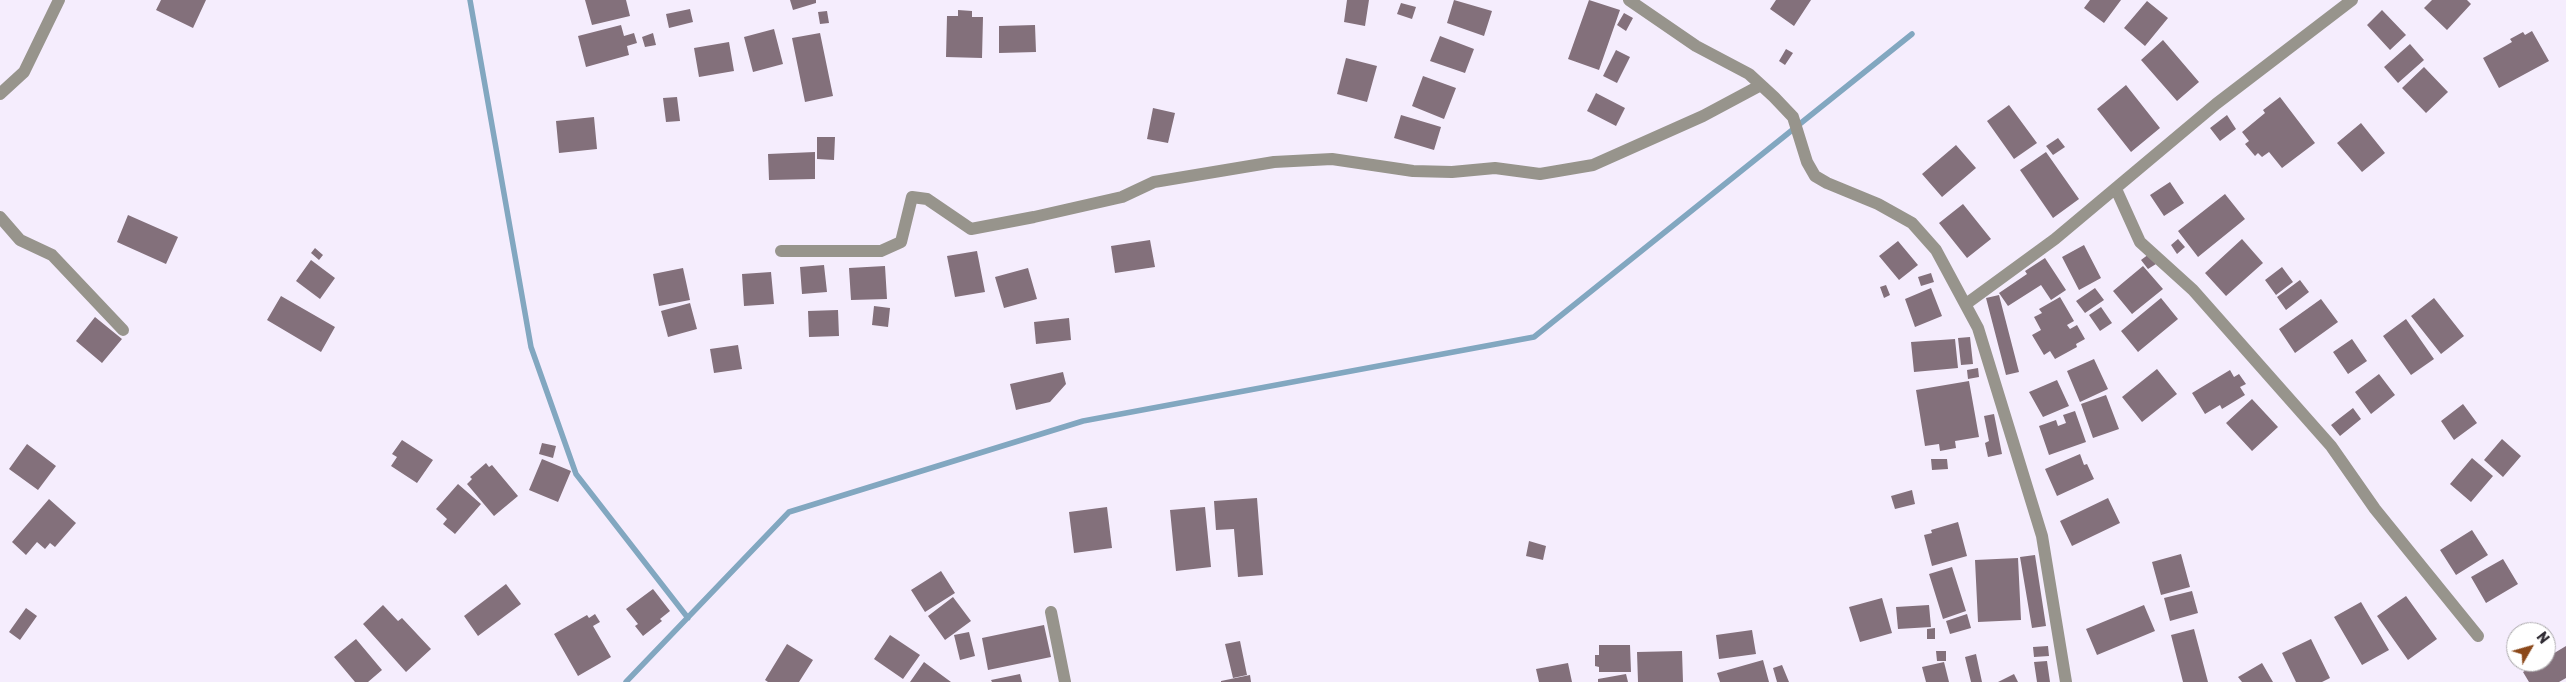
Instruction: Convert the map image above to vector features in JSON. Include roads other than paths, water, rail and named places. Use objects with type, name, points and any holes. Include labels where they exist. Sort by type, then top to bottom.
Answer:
[{"type":"street","points":[[0,94],[24,72],[59,0]]},
{"type":"street","points":[[1966,304],[2055,239],[2216,104],[2352,0]]},
{"type":"street","points":[[1634,1],[1696,46],[1749,74],[1761,85],[1793,117],[1807,162],[1816,176],[1826,183],[1878,204],[1912,223],[1936,250],[1978,328],[2042,536],[2066,682]]},
{"type":"street","points":[[781,251],[881,251],[901,242],[912,197],[927,199],[970,229],[1122,197],[1154,182],[1274,162],[1332,159],[1413,171],[1452,172],[1495,168],[1540,174],[1593,165],[1679,127],[1761,85]]},
{"type":"street","points":[[2116,189],[2140,242],[2193,290],[2331,446],[2375,509],[2478,636]]},
{"type":"street","points":[[0,217],[20,240],[52,255],[123,330]]},
{"type":"street","points":[[1051,612],[1065,682]]},
{"type":"waterway","points":[[470,0],[531,347],[576,474],[688,618]]},
{"type":"waterway","points":[[626,682],[789,512],[1083,421],[1534,337],[1912,34]]}]
